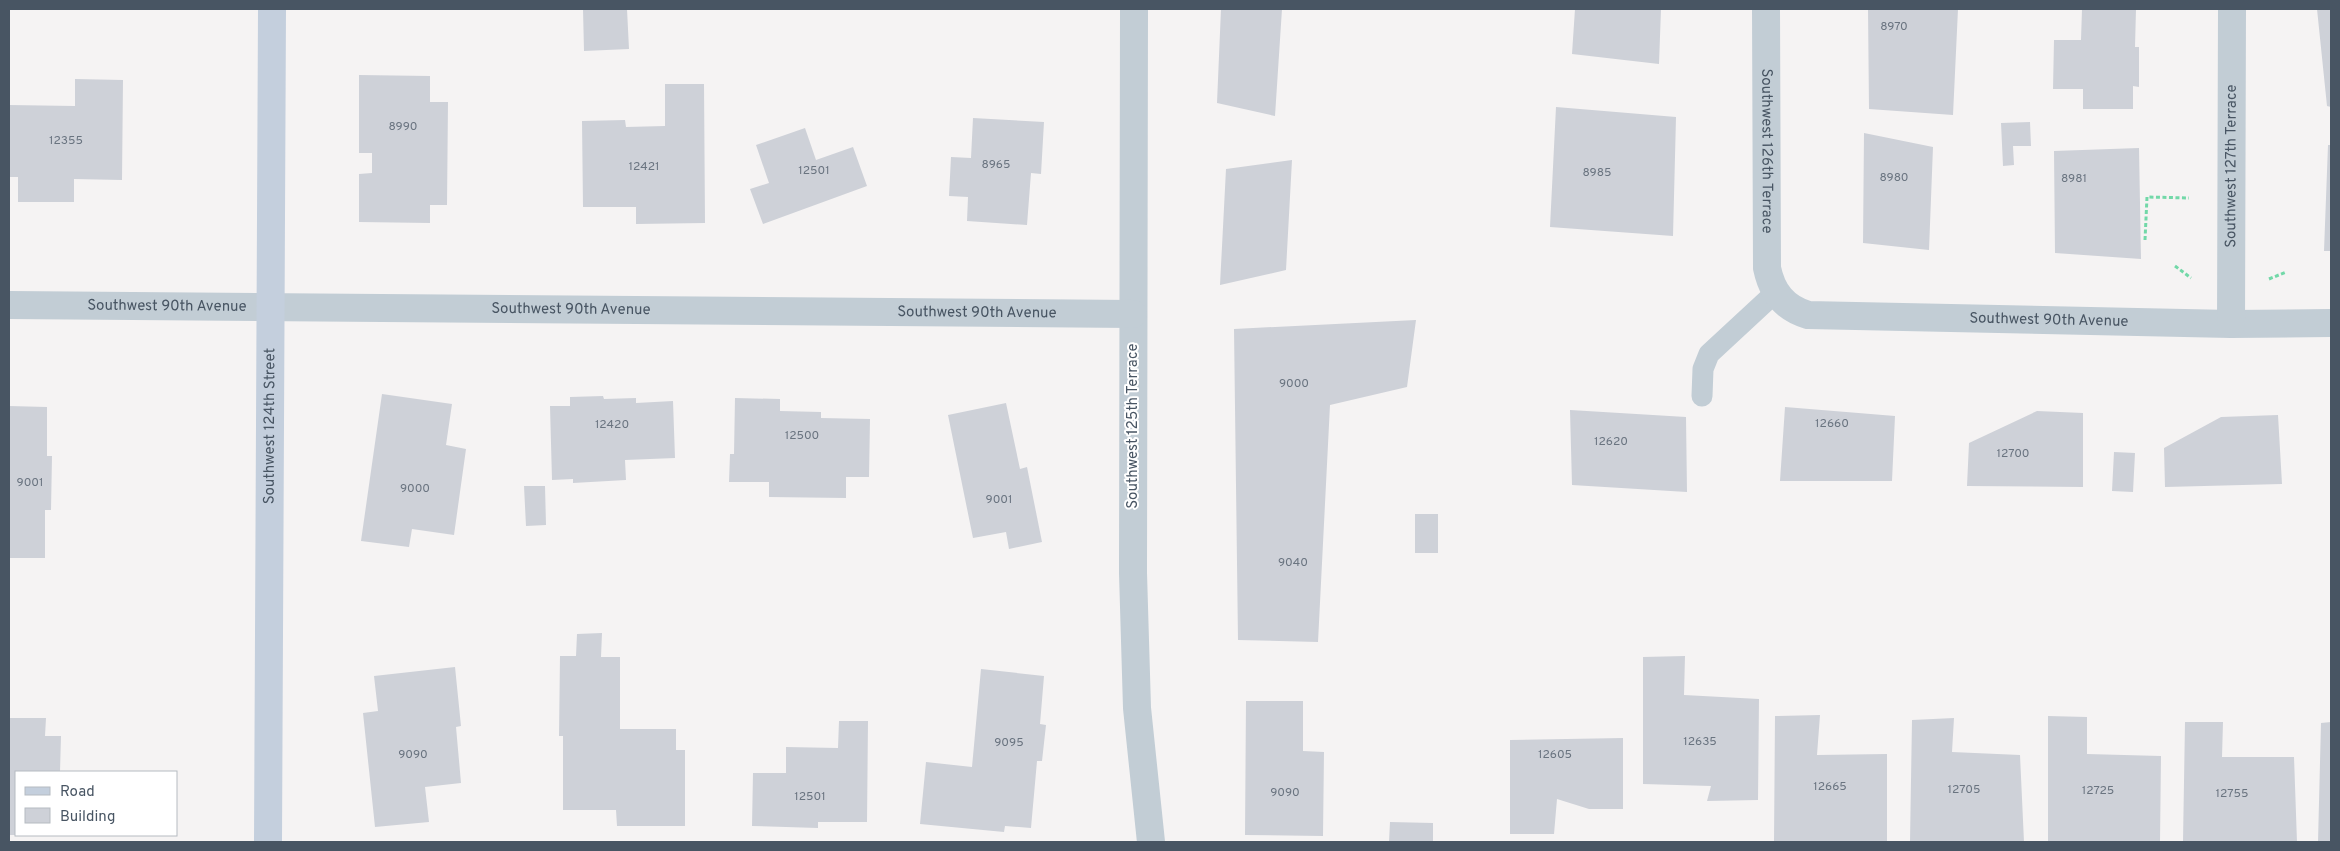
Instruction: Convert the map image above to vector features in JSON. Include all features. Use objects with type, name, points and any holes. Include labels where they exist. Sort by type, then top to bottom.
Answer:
[{"type":"street","name":"Southwest 124th Street","points":[[268,842],[272,9]]},
{"type":"street","name":"Southwest 125th Terrace","points":[[1134,9],[1134,640],[1137,708],[1151,842]]},
{"type":"street","name":"Southwest 126th Terrace","points":[[1766,9],[1767,268],[1776,292]]},
{"type":"street","name":"Southwest 127th Terrace","points":[[2231,324],[2232,9]]},
{"type":"street","name":"Southwest 90th Avenue","points":[[1776,292],[1787,306],[1808,315],[2231,324],[2331,323]]},
{"type":"street","name":"Southwest 90th Avenue","points":[[9,305],[1133,314]]},
{"type":"lane","points":[[1702,396],[1703,369],[1708,354],[1776,292]]},
{"type":"path","points":[[2145,240],[2147,197],[2189,198]]},
{"type":"path","points":[[2175,266],[2191,278]]},
{"type":"path","points":[[2269,279],[2286,272]]},
{"type":"building","points":[[583,9],[627,9],[629,49],[584,51]]},
{"type":"building","points":[[1221,9],[1282,9],[1275,116],[1217,103]]},
{"type":"building","points":[[1575,9],[1661,9],[1659,64],[1572,54]]},
{"type":"building","points":[[1868,9],[1958,9],[1953,115],[1869,109]]},
{"type":"building","points":[[2082,9],[2136,9],[2135,47],[2139,47],[2139,87],[2133,86],[2133,109],[2083,109],[2083,89],[2053,89],[2054,40],[2081,40]]},
{"type":"building","points":[[2317,9],[2331,9],[2331,107],[2327,106]]},
{"type":"building","points":[[359,75],[430,76],[430,102],[448,102],[447,205],[430,205],[430,223],[359,222],[359,174],[372,173],[372,153],[359,153]]},
{"type":"building","points":[[75,79],[123,80],[122,180],[74,179],[74,202],[18,202],[18,177],[9,177],[9,105],[75,106]]},
{"type":"building","points":[[665,84],[704,84],[705,223],[636,224],[636,207],[583,207],[582,121],[625,120],[626,127],[665,126]]},
{"type":"building","points":[[1556,107],[1676,117],[1673,236],[1550,227]]},
{"type":"building","points":[[973,118],[1044,122],[1041,174],[1031,173],[1027,225],[967,221],[968,197],[949,196],[951,157],[971,158]]},
{"type":"building","points":[[2030,122],[2031,146],[2013,146],[2014,165],[2003,166],[2001,123]]},
{"type":"building","points":[[805,128],[816,160],[853,147],[867,186],[763,224],[750,189],[769,183],[756,145]]},
{"type":"building","points":[[1864,133],[1933,147],[1929,250],[1863,243]]},
{"type":"building","points":[[2328,145],[2331,145],[2331,251],[2324,251]]},
{"type":"building","points":[[2139,148],[2141,259],[2055,253],[2054,151]]},
{"type":"building","points":[[1292,160],[1286,270],[1220,285],[1226,169]]},
{"type":"building","points":[[1416,320],[1407,387],[1330,405],[1318,642],[1238,640],[1234,329]]},
{"type":"building","points":[[382,394],[452,404],[446,445],[466,449],[454,535],[412,529],[409,547],[361,541]]},
{"type":"building","points":[[603,396],[604,399],[636,398],[636,403],[673,401],[675,458],[625,460],[626,480],[573,483],[573,479],[552,480],[550,406],[570,406],[570,397]]},
{"type":"building","points":[[735,398],[780,399],[780,411],[821,412],[821,418],[870,419],[869,477],[846,477],[846,498],[769,497],[769,482],[729,482],[730,454],[734,454]]},
{"type":"building","points":[[1006,403],[1020,469],[1027,467],[1042,542],[1009,549],[1006,532],[973,538],[948,415]]},
{"type":"building","points":[[9,406],[47,407],[47,456],[52,456],[51,510],[45,510],[45,558],[9,558]]},
{"type":"building","points":[[1785,407],[1895,416],[1892,481],[1780,481]]},
{"type":"building","points":[[1570,410],[1686,417],[1687,492],[1572,485]]},
{"type":"building","points":[[2037,411],[2083,413],[2083,487],[1967,486],[1969,443]]},
{"type":"building","points":[[2278,415],[2282,484],[2165,487],[2164,448],[2221,417]]},
{"type":"building","points":[[2114,452],[2135,453],[2133,492],[2112,491]]},
{"type":"building","points":[[524,486],[545,486],[546,525],[526,526]]},
{"type":"building","points":[[1415,514],[1438,514],[1438,553],[1415,553]]},
{"type":"building","points":[[602,633],[601,657],[620,657],[620,729],[676,729],[676,750],[685,750],[685,826],[617,826],[616,810],[563,810],[563,736],[559,736],[560,656],[576,656],[577,634]]},
{"type":"building","points":[[1685,656],[1684,695],[1759,699],[1758,800],[1707,801],[1711,786],[1643,784],[1643,657]]},
{"type":"building","points":[[455,667],[461,726],[456,727],[461,783],[425,787],[429,822],[375,827],[363,713],[378,711],[374,676]]},
{"type":"building","points":[[981,669],[1044,676],[1040,724],[1046,725],[1042,761],[1037,761],[1031,828],[1005,826],[1004,832],[920,824],[926,762],[972,767]]},
{"type":"building","points":[[1246,701],[1303,701],[1303,751],[1324,752],[1323,836],[1245,835]]},
{"type":"building","points":[[1820,715],[1817,755],[1887,754],[1887,842],[1774,842],[1775,716]]},
{"type":"building","points":[[2048,716],[2087,717],[2087,754],[2161,756],[2160,842],[2048,841]]},
{"type":"building","points":[[9,718],[46,718],[45,736],[61,736],[60,771],[15,771],[15,835],[9,835]]},
{"type":"building","points":[[1954,718],[1952,752],[2020,755],[2024,842],[1910,842],[1912,720]]},
{"type":"building","points":[[839,721],[868,721],[867,822],[818,822],[818,828],[752,826],[753,773],[786,773],[786,747],[838,748]]},
{"type":"building","points":[[2185,722],[2223,722],[2222,757],[2294,757],[2297,842],[2183,842]]},
{"type":"building","points":[[2331,722],[2331,842],[2318,842],[2321,723]]},
{"type":"building","points":[[1623,738],[1623,809],[1589,809],[1557,799],[1554,834],[1510,834],[1510,740]]},
{"type":"building","points":[[1390,822],[1433,823],[1433,842],[1389,842]]}]
